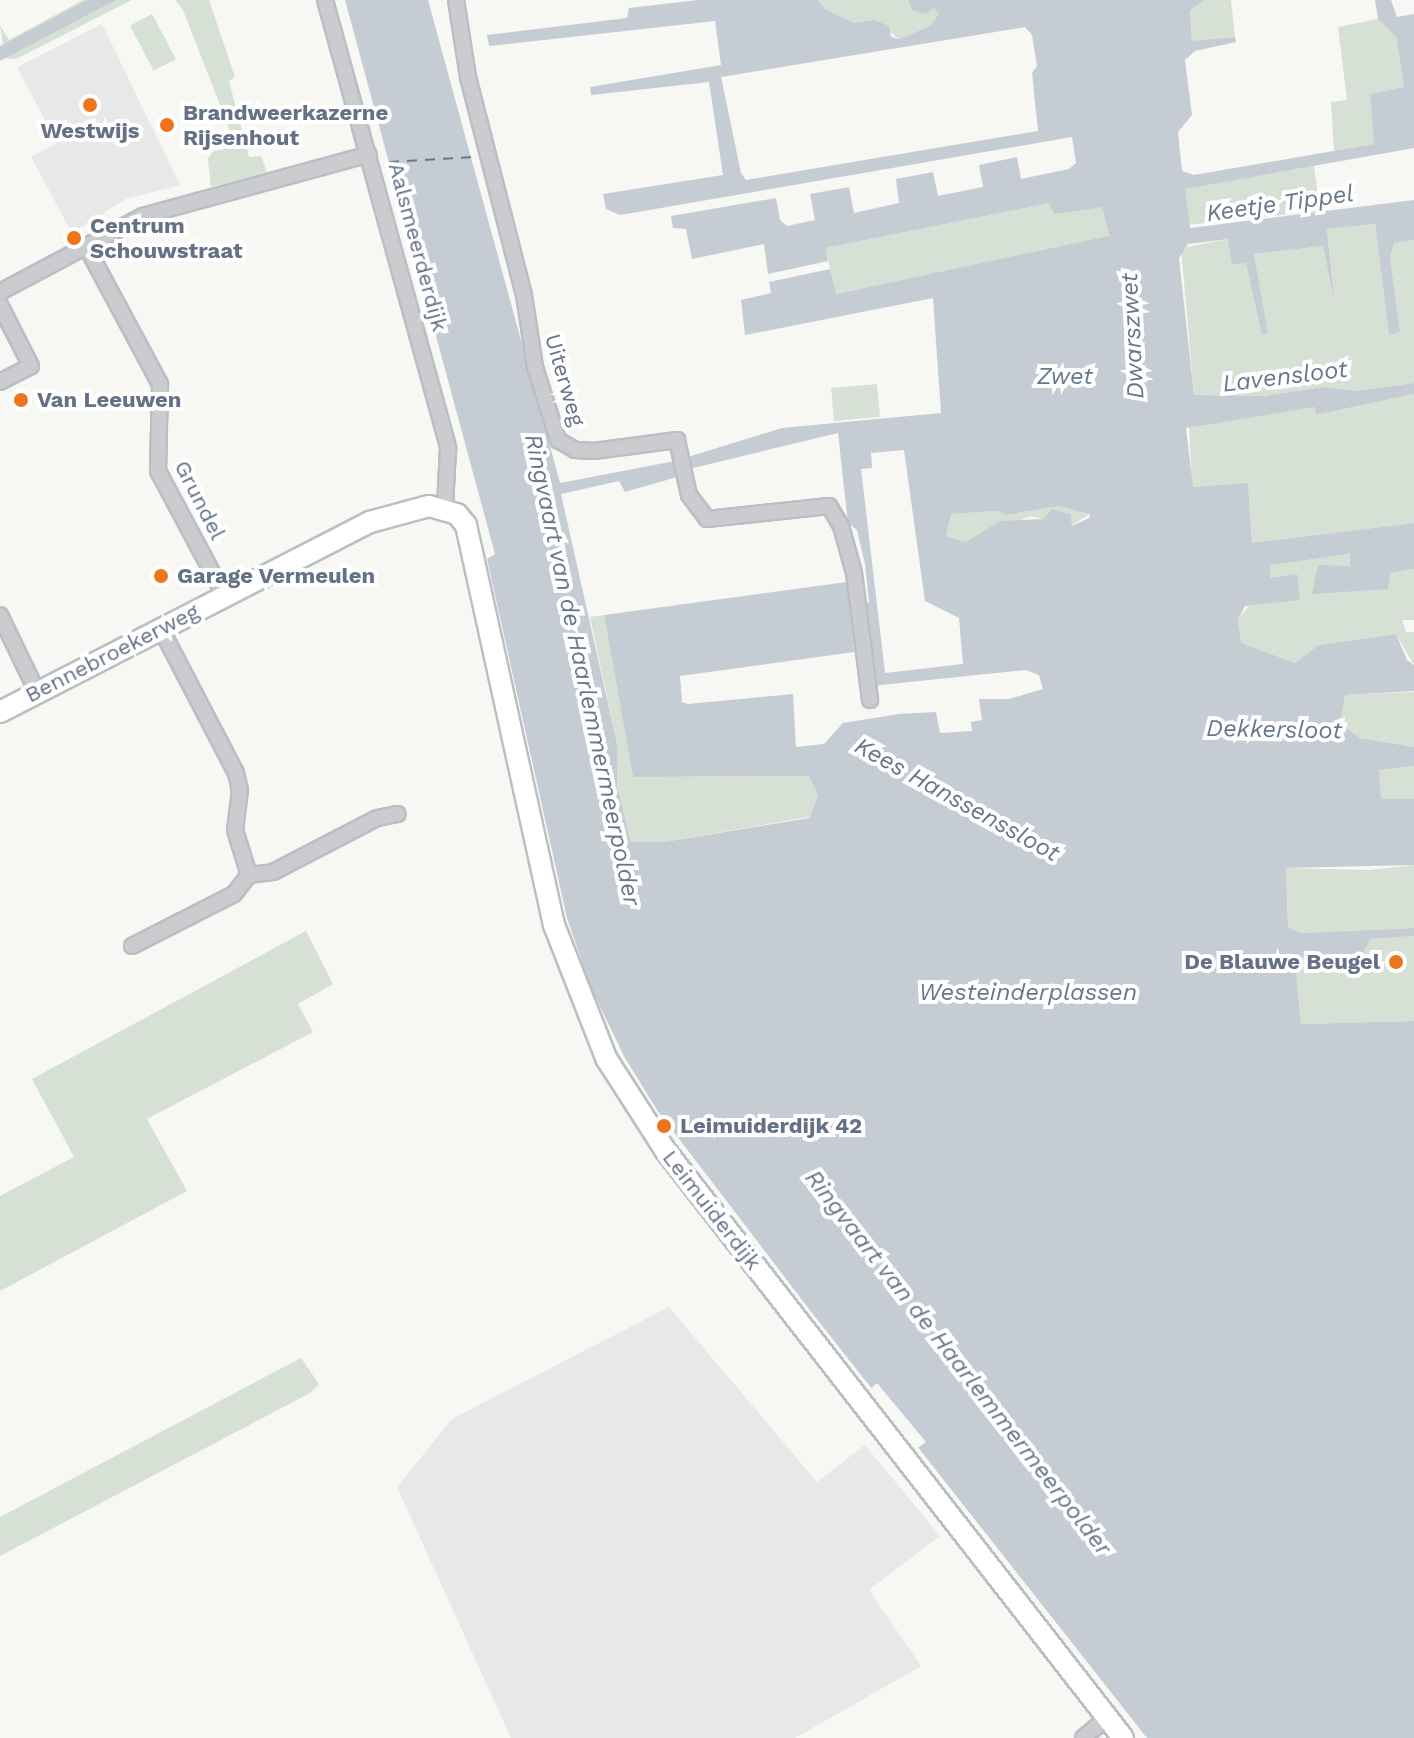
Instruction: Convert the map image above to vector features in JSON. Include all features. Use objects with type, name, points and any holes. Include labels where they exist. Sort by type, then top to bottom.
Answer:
[{"type":"street","name":"Aalsmeerderdijk","points":[[325,0],[448,448],[445,508]]},
{"type":"street","name":"Uiterweg","points":[[456,0],[468,77],[524,295],[535,367],[558,440],[575,450],[594,451],[677,440],[684,478],[693,504],[707,519],[829,506],[841,526],[854,573],[870,700]]},
{"type":"street","points":[[0,292],[164,209],[369,154]]},
{"type":"street","name":"Grundel","points":[[86,246],[160,384],[158,471],[221,589],[219,598]]},
{"type":"street","points":[[0,305],[31,366],[0,382]]},
{"type":"street","name":"Bennebroekerweg","points":[[0,712],[370,522],[411,509],[445,508]]},
{"type":"street","name":"Leimuiderdijk","points":[[445,508],[466,525],[554,925],[606,1058],[665,1150],[1123,1738]]},
{"type":"street","points":[[0,615],[37,692]]},
{"type":"street","points":[[161,629],[236,773],[240,790],[235,830],[249,875]]},
{"type":"street","points":[[132,946],[234,894],[249,875],[273,872],[377,818],[398,814]]},
{"type":"street","points":[[1083,1738],[1107,1718]]},
{"type":"shaded area","points":[[83,0],[132,0],[16,59],[5,58],[0,25],[9,40]]},
{"type":"shaded area","points":[[175,0],[209,0],[235,77],[229,81],[249,157],[261,156],[267,172],[211,187],[208,159],[212,152],[236,146],[183,10]]},
{"type":"shaded area","points":[[818,0],[908,0],[912,10],[934,8],[940,13],[930,26],[899,39],[874,20],[854,23],[825,9]]},
{"type":"shaded area","points":[[1204,0],[1231,0],[1235,37],[1192,42],[1190,9]]},
{"type":"shaded area","points":[[152,14],[176,59],[154,71],[130,26]]},
{"type":"shaded area","points":[[1378,19],[1396,37],[1404,87],[1370,94],[1375,144],[1334,151],[1331,102],[1347,100],[1338,27]]},
{"type":"shaded area","name":"Westwijs","points":[[102,24],[180,185],[126,199],[72,233],[31,157],[57,143],[17,67]]},
{"type":"shaded area","points":[[1314,166],[1320,211],[1187,225],[1185,188]]},
{"type":"shaded area","points":[[1049,203],[1102,207],[1109,237],[835,294],[826,248]]},
{"type":"shaded area","points":[[1375,224],[1389,335],[1400,332],[1390,256],[1393,243],[1414,240],[1414,383],[1356,391],[1323,387],[1263,396],[1194,395],[1181,248],[1228,239],[1246,262],[1263,334],[1268,333],[1254,254],[1323,246],[1335,304],[1327,229]]},
{"type":"shaded area","points":[[877,384],[880,417],[834,421],[831,388]]},
{"type":"shaded area","points":[[1414,394],[1414,523],[1252,543],[1248,484],[1192,487],[1189,425],[1314,407],[1316,415]]},
{"type":"shaded area","points":[[1059,506],[1091,513],[1071,526],[1030,516],[966,542],[946,536],[950,514],[999,511],[1006,515]]},
{"type":"shaded area","points":[[1351,554],[1350,566],[1388,588],[1391,573],[1414,569],[1414,620],[1402,620],[1406,632],[1414,632],[1414,665],[1396,634],[1320,645],[1295,663],[1240,643],[1238,620],[1270,578],[1269,565]]},
{"type":"shaded area","points":[[604,615],[633,777],[810,776],[818,795],[809,817],[664,842],[631,842],[617,785],[618,748],[590,617]]},
{"type":"shaded area","points":[[1414,692],[1414,747],[1360,738],[1340,723],[1344,695]]},
{"type":"shaded area","points":[[1414,766],[1414,799],[1380,799],[1379,770]]},
{"type":"shaded area","points":[[1414,865],[1414,928],[1301,933],[1288,927],[1286,868],[1369,870]]},
{"type":"shaded area","points":[[306,931],[333,984],[298,1004],[313,1032],[147,1119],[187,1191],[0,1291],[0,1196],[74,1157],[32,1079]]},
{"type":"shaded area","points":[[1414,936],[1414,1021],[1301,1024],[1295,957],[1362,954],[1371,939]]},
{"type":"shaded area","points":[[669,1307],[817,1482],[865,1445],[940,1536],[869,1590],[921,1666],[795,1738],[511,1738],[397,1487],[452,1419]]},
{"type":"shaded area","points":[[301,1358],[319,1384],[310,1393],[0,1556],[0,1517]]},
{"type":"water","points":[[88,0],[116,0],[0,61],[0,46]]},
{"type":"water","points":[[345,0],[428,0],[560,483],[675,461],[782,428],[941,413],[933,298],[745,335],[741,300],[771,293],[769,282],[830,269],[836,294],[1109,236],[1102,207],[1054,214],[1049,203],[826,248],[828,261],[768,274],[764,244],[692,259],[686,229],[673,228],[671,216],[776,198],[780,220],[787,226],[815,220],[810,194],[849,187],[854,213],[899,203],[896,179],[933,172],[938,196],[983,187],[979,165],[1017,157],[1021,179],[1069,169],[1076,163],[1072,137],[620,215],[606,209],[603,194],[723,175],[709,82],[591,95],[590,87],[721,65],[715,21],[489,46],[487,35],[627,18],[629,8],[698,0],[818,0],[825,9],[854,23],[874,20],[889,26],[891,37],[899,39],[930,26],[939,14],[934,8],[926,14],[912,10],[908,0],[1204,0],[1190,10],[1192,41],[1235,37],[1236,42],[1195,51],[1185,60],[1192,115],[1178,132],[1182,171],[1194,175],[1374,144],[1370,94],[1404,87],[1396,37],[1378,19],[1375,0],[1391,0],[1397,17],[1414,14],[1414,148],[1185,189],[1190,228],[1414,200],[1414,240],[1394,243],[1390,256],[1400,332],[1389,335],[1375,224],[1327,229],[1335,305],[1323,246],[1254,254],[1268,333],[1262,335],[1246,263],[1232,264],[1228,239],[1188,244],[1179,258],[1194,395],[1264,396],[1323,387],[1356,391],[1414,383],[1414,394],[1316,415],[1314,407],[1186,428],[1193,487],[1248,483],[1252,543],[1414,523],[1414,569],[1391,573],[1388,589],[1312,594],[1318,565],[1350,566],[1350,554],[1270,565],[1270,578],[1297,574],[1300,600],[1245,606],[1238,620],[1241,643],[1295,663],[1319,645],[1396,634],[1407,660],[1414,665],[1414,691],[1345,695],[1340,723],[1360,738],[1414,747],[1414,766],[1379,770],[1381,799],[1414,799],[1414,865],[1286,868],[1288,927],[1301,933],[1414,928],[1414,936],[1371,939],[1362,954],[1295,958],[1301,1024],[1414,1021],[1414,1738],[1147,1738],[809,1309],[657,1110],[625,1058],[591,988],[567,918],[487,559],[495,554]],"holes":[[[1025,27],[1032,35],[1037,66],[1032,73],[1038,131],[746,180],[741,173],[721,77]],[[838,433],[848,523],[857,530],[865,564],[869,602],[862,603],[871,686],[1026,670],[1039,675],[1043,689],[1009,699],[979,699],[982,720],[971,722],[972,731],[940,733],[936,712],[899,714],[843,723],[824,744],[796,747],[793,694],[688,704],[682,702],[680,676],[854,652],[847,582],[604,615],[633,777],[809,776],[818,795],[809,818],[664,842],[631,842],[617,785],[618,748],[561,494],[619,481],[625,492],[677,477],[689,469]],[[904,450],[925,601],[959,618],[963,664],[885,673],[861,469],[872,468],[871,453]],[[1059,506],[1090,514],[1089,518],[1072,526],[1070,514],[1052,509],[1043,519],[1000,521],[966,542],[946,536],[951,514],[998,511],[1006,515]]]},
{"type":"pier","points":[[877,1383],[926,1442],[916,1449],[869,1390]]},
{"type":"ferry route","points":[[389,162],[474,157]]},
{"type":"place","name":"Westwijs","points":[[90,105]]},
{"type":"place","name":"Brandweerkazerne Rijsenhout","points":[[167,125]]},
{"type":"place","name":"Centrum Schouwstraat","points":[[74,238]]},
{"type":"place","name":"Van Leeuwen","points":[[21,400]]},
{"type":"place","name":"Garage Vermeulen","points":[[161,576]]},
{"type":"place","name":"De Blauwe Beugel","points":[[1396,962]]},
{"type":"place","name":"Leimuiderdijk 42","points":[[664,1126]]},
{"type":"water label","name":"Keetje Tippel","points":[[1280,204]]},
{"type":"water label","name":"Dwarszwet","points":[[1133,336]]},
{"type":"water label","name":"Zwet","points":[[1065,377]]},
{"type":"water label","name":"Lavensloot","points":[[1285,377]]},
{"type":"water label","name":"Ringvaart van de Haarlemmermeerpolder","points":[[582,670]]},
{"type":"water label","name":"Dekkersloot","points":[[1274,730]]},
{"type":"water label","name":"Kees Hanssenssloot","points":[[957,800]]},
{"type":"water label","name":"Westeinderplassen","points":[[1028,993]]},
{"type":"water label","name":"Ringvaart van de Haarlemmermeerpolder","points":[[958,1363]]}]
